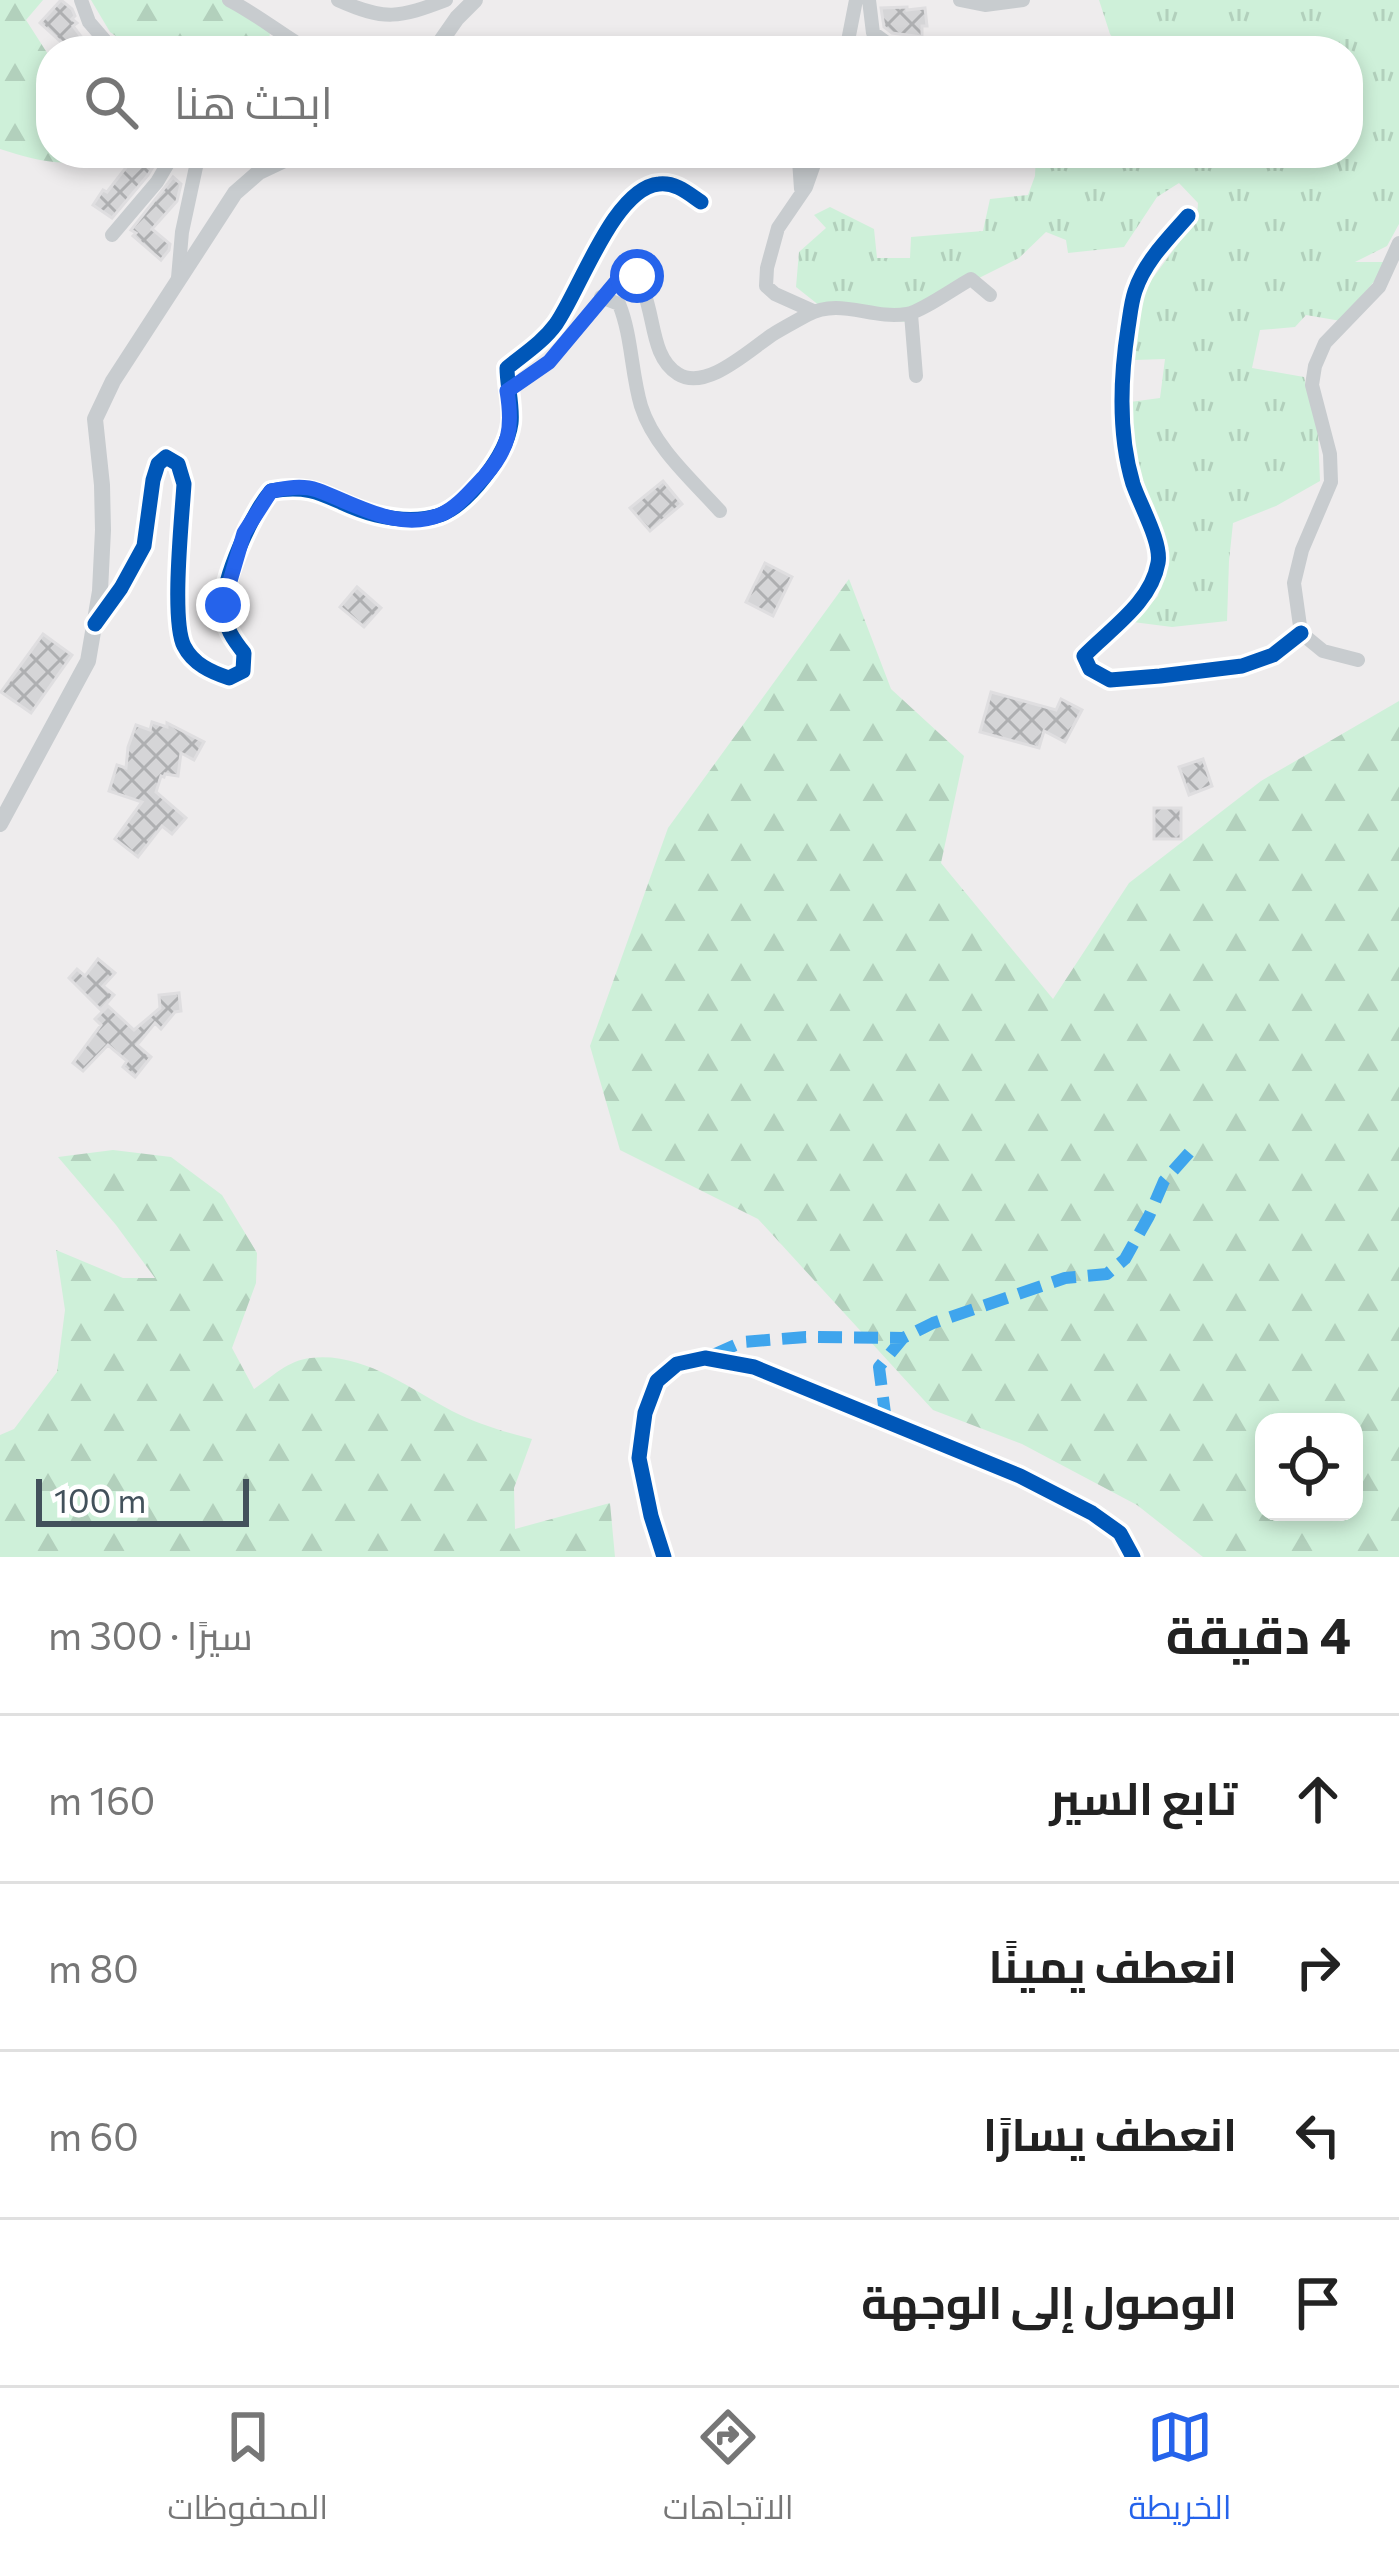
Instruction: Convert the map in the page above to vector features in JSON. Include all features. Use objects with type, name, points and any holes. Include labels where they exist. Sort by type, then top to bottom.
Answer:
[{"type":"street","points":[[81,0],[88,22],[101,36]]},
{"type":"street","points":[[229,0],[284,36]]},
{"type":"street","points":[[338,0],[369,13],[406,15],[446,0]]},
{"type":"street","points":[[444,36],[475,0]]},
{"type":"street","points":[[849,36],[856,0]]},
{"type":"street","points":[[869,0],[877,36]]},
{"type":"street","points":[[960,0],[985,5],[1023,0]]},
{"type":"street","points":[[112,236],[165,168]]},
{"type":"street","points":[[178,281],[182,232],[196,168]]},
{"type":"street","points":[[0,824],[88,661],[100,591],[103,530],[95,418],[112,381],[236,193],[267,168]]},
{"type":"street","points":[[800,168],[801,194]]},
{"type":"street","points":[[812,168],[778,228],[766,268],[766,286],[814,311]]},
{"type":"street","points":[[94,624],[144,546],[153,480],[166,457],[178,464],[184,484],[178,614],[182,643],[194,660],[213,673],[229,678],[243,671],[244,653],[229,633],[223,605],[244,533],[271,491],[314,489],[375,515],[398,518],[418,520],[444,513],[470,492],[504,446],[512,421],[507,368],[559,320],[621,211],[638,193],[659,184],[680,187],[701,202]]},
{"type":"street","points":[[1188,216],[1149,261],[1134,293],[1121,393],[1126,459],[1160,560],[1130,613],[1084,656],[1090,669],[1110,680],[1160,676],[1242,667],[1273,655],[1301,633]]},
{"type":"street","points":[[1358,660],[1323,651],[1301,633],[1294,583],[1302,550],[1331,482],[1330,454],[1312,385],[1325,343],[1379,286],[1399,243]]},
{"type":"street","points":[[507,391],[549,362],[626,270],[637,276],[667,363],[680,376],[699,378],[720,372],[814,311],[839,306],[911,314],[971,279],[990,295]]},
{"type":"street","points":[[601,297],[619,304],[626,319],[640,405],[652,433],[720,511]]},
{"type":"street","points":[[911,314],[916,376]]},
{"type":"street","points":[[664,1557],[639,1458],[646,1413],[657,1381],[677,1364],[705,1358],[754,1367],[1020,1476],[1120,1533],[1133,1557]]},
{"type":"green space","points":[[0,0],[43,0],[26,20],[36,36],[36,159],[0,149]]},
{"type":"green space","points":[[91,0],[225,0],[270,32],[270,36],[116,36]]},
{"type":"green space","points":[[1099,0],[1399,0],[1399,224],[1387,246],[1355,262],[1384,262],[1377,278],[1341,321],[1306,315],[1295,327],[1260,330],[1252,368],[1304,377],[1318,434],[1320,481],[1233,523],[1227,621],[1172,627],[1133,622],[1158,596],[1167,553],[1140,478],[1130,402],[1160,398],[1165,359],[1135,360],[1134,335],[1144,290],[1197,218],[1198,203],[1179,183],[1157,197],[1124,247],[1068,253],[1066,240],[1046,232],[1019,258],[906,322],[825,310],[796,287],[799,252],[826,228],[814,215],[830,207],[874,229],[877,258],[910,258],[911,237],[983,231],[990,199],[1028,195],[1035,168],[1363,168],[1363,36],[1110,34]]},
{"type":"green space","points":[[849,579],[891,689],[964,756],[941,863],[1053,999],[1129,883],[1261,781],[1399,701],[1399,1557],[1203,1557],[1137,1505],[1022,1444],[933,1410],[758,1219],[620,1150],[590,1046],[668,828]]},
{"type":"green space","points":[[113,1150],[171,1157],[222,1195],[257,1253],[256,1283],[232,1348],[254,1389],[303,1359],[349,1361],[385,1374],[472,1420],[532,1439],[514,1488],[515,1529],[610,1503],[615,1557],[0,1557],[0,1435],[14,1429],[57,1372],[65,1310],[56,1250],[123,1278],[155,1278],[58,1157]]},
{"type":"building","points":[[61,0],[72,9],[77,23],[73,26],[81,36],[54,36],[40,23]]},
{"type":"building","points":[[881,8],[925,8],[927,26],[922,26],[922,36],[892,33],[884,27]]},
{"type":"building","points":[[126,168],[152,168],[112,218],[93,205],[103,190],[107,192]]},
{"type":"building","points":[[173,177],[181,184],[177,201],[152,229],[170,244],[161,260],[131,230]]},
{"type":"building","points":[[663,481],[682,504],[650,531],[630,508]]},
{"type":"building","points":[[765,563],[792,577],[773,616],[746,602]]},
{"type":"building","points":[[357,587],[381,608],[364,627],[340,607]]},
{"type":"building","points":[[43,634],[72,655],[31,713],[1,692]]},
{"type":"building","points":[[991,692],[1056,710],[1061,699],[1082,710],[1065,742],[1044,731],[1039,748],[980,732]]},
{"type":"building","points":[[152,722],[167,727],[167,723],[204,742],[194,760],[181,753],[178,776],[161,776],[156,792],[186,818],[172,834],[162,826],[138,857],[115,839],[142,802],[109,791],[117,765],[126,768],[136,725],[150,730]]},
{"type":"building","points":[[1203,759],[1212,786],[1189,795],[1179,767]]},
{"type":"building","points":[[1154,808],[1181,808],[1181,839],[1154,839]]},
{"type":"building","points":[[98,959],[115,973],[103,986],[114,995],[101,1010],[69,978],[77,969],[85,976]]},
{"type":"building","points":[[179,993],[181,1011],[161,1029],[155,1023],[137,1045],[151,1057],[135,1077],[123,1067],[127,1061],[108,1045],[83,1071],[73,1063],[101,1025],[95,1019],[108,1006],[134,1030],[160,1008],[159,995]]},
{"type":"marked path","points":[[886,1421],[879,1367],[903,1338],[933,1323],[1065,1278],[1107,1274],[1125,1259],[1164,1181],[1196,1145]]},
{"type":"marked path","points":[[713,1355],[742,1342],[903,1338]]},
{"type":"cycle path","points":[[95,624],[144,546],[153,480],[166,457],[178,464],[184,484],[178,592],[184,646],[197,662],[216,673],[229,678],[243,671],[244,653],[228,628],[224,597],[239,548],[271,491],[303,489],[400,519],[432,517],[451,509],[485,476],[508,435],[507,368],[556,324],[627,203],[659,184],[682,189],[701,202]]},
{"type":"cycle path","points":[[1188,216],[1139,280],[1123,367],[1128,465],[1154,535],[1158,563],[1138,603],[1084,656],[1090,669],[1110,680],[1160,676],[1242,666],[1273,655],[1301,633]]},
{"type":"cycle path","points":[[664,1557],[639,1458],[645,1413],[657,1381],[677,1364],[705,1358],[754,1367],[1020,1476],[1120,1533],[1133,1557]]},
{"type":"route","points":[[223,605],[244,533],[271,491],[314,489],[375,515],[398,518],[418,520],[444,513],[470,492],[504,446],[512,421],[507,391],[549,362],[626,270],[637,276]]}]
